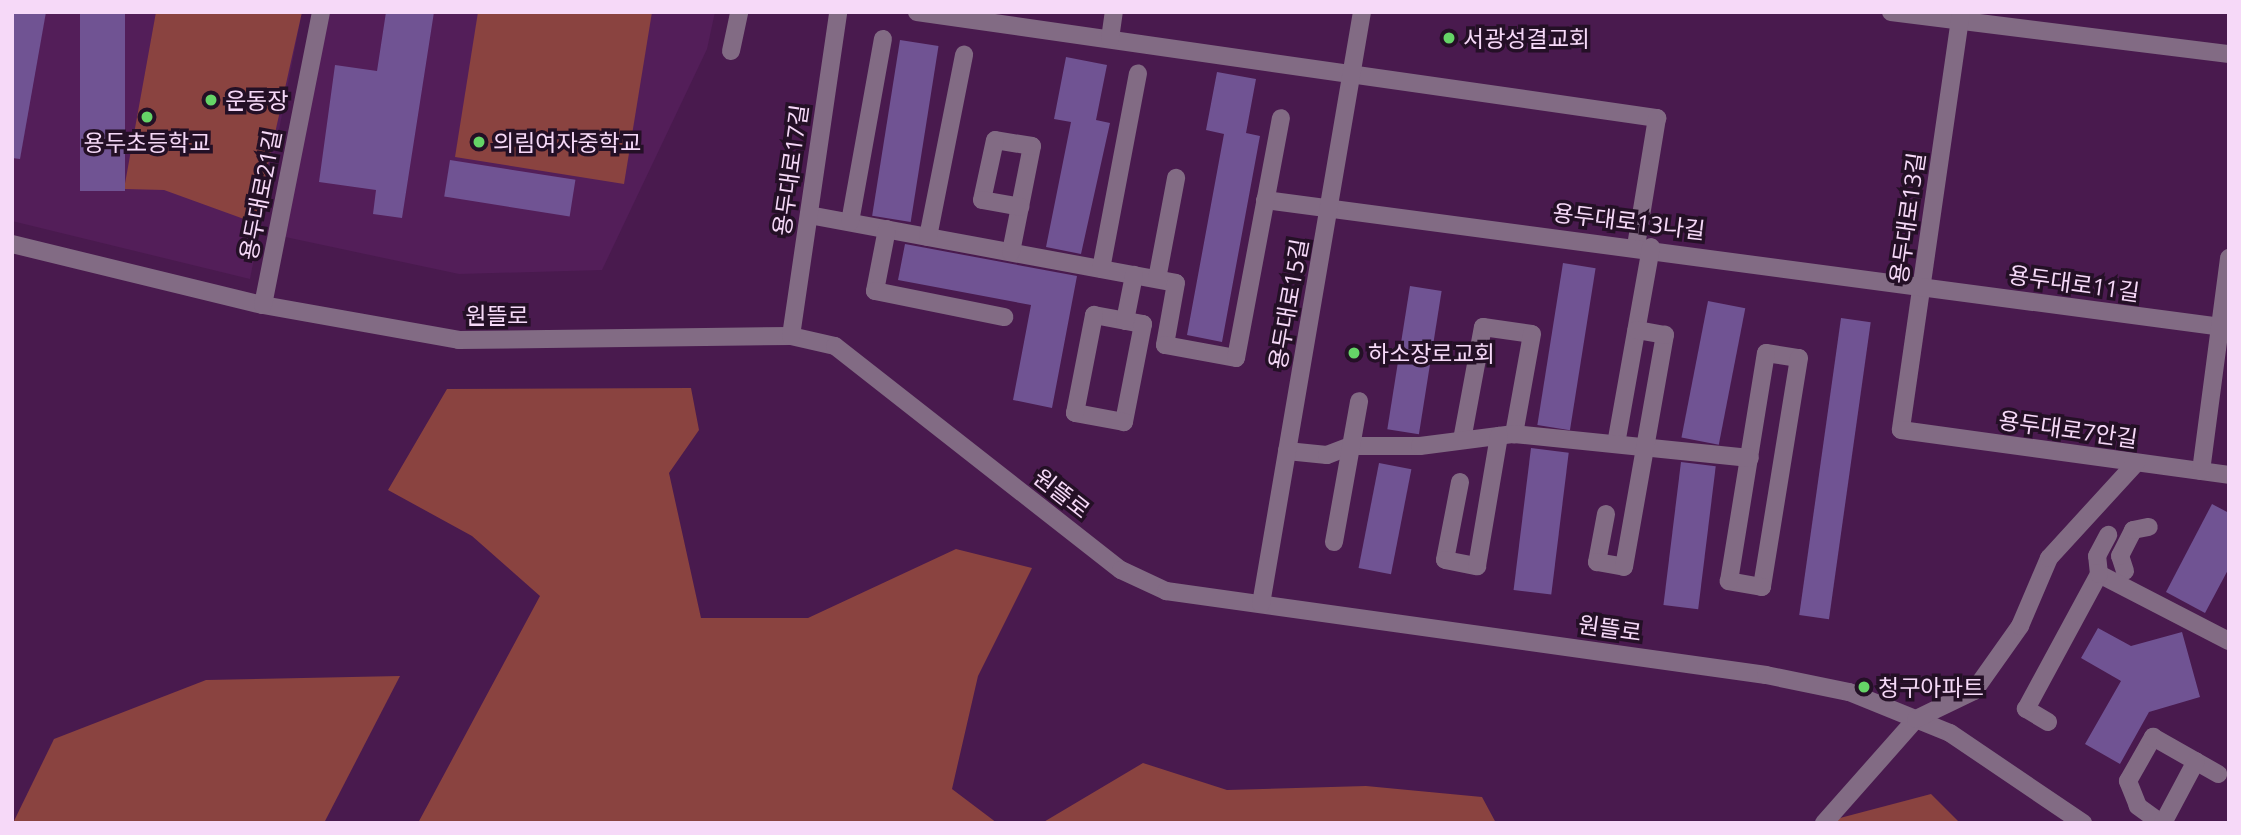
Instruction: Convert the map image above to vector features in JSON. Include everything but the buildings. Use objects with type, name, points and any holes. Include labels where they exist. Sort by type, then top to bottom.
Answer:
[{"type":"street","name":"용두대로21길","points":[[263,305],[321,12]]},
{"type":"street","points":[[732,51],[739,12]]},
{"type":"street","name":"용두대로17길","points":[[791,336],[838,12]]},
{"type":"street","points":[[917,12],[1657,118],[1636,330],[1616,444]]},
{"type":"street","points":[[1110,40],[1114,12]]},
{"type":"street","name":"용두대로15길","points":[[1261,604],[1362,12]]},
{"type":"street","points":[[1891,12],[1960,17],[2229,54]]},
{"type":"street","name":"용두대로13길","points":[[1901,430],[1960,17]]},
{"type":"street","points":[[850,222],[883,39]]},
{"type":"street","points":[[928,237],[964,55]]},
{"type":"street","points":[[1101,269],[1138,73]]},
{"type":"street","points":[[808,215],[1176,283],[1165,345],[1236,358],[1281,118]]},
{"type":"street","points":[[1157,279],[1176,178]]},
{"type":"street","name":"용두대로13나길","points":[[1265,200],[1644,246],[1922,287]]},
{"type":"street","points":[[1011,252],[1020,207]]},
{"type":"street","points":[[887,229],[875,291],[1004,317]]},
{"type":"street","name":"원뜰로","points":[[12,244],[263,305],[459,341],[791,336],[835,346],[1121,570],[1166,591],[1766,675],[1849,692],[1950,733],[2083,823]]},
{"type":"street","points":[[2201,471],[2225,327],[2229,258]]},
{"type":"street","points":[[1125,321],[1133,275]]},
{"type":"street","name":"용두대로11길","points":[[1922,287],[2225,327]]},
{"type":"street","points":[[1094,315],[1125,321],[1143,324],[1124,422],[1075,413],[1094,315]]},
{"type":"street","points":[[1460,482],[1445,560],[1477,566],[1532,334],[1483,327],[1462,440]]},
{"type":"street","points":[[1606,513],[1597,562],[1624,567],[1665,335],[1636,330]]},
{"type":"street","points":[[1766,353],[1799,358],[1762,587],[1729,581],[1749,458],[1766,353]]},
{"type":"street","points":[[1334,542],[1359,401]]},
{"type":"street","name":"용두대로7안길","points":[[1901,430],[2229,475]]},
{"type":"street","points":[[1287,451],[1327,455],[1351,446],[1507,435],[1749,458]]},
{"type":"street","points":[[1824,823],[1916,719],[1974,691],[2020,625],[2049,558],[2136,463]]},
{"type":"street","points":[[2048,722],[2026,709],[2099,574],[2105,542],[2122,563],[2133,530],[2149,527]]},
{"type":"street","points":[[2099,574],[2229,641]]},
{"type":"street","points":[[2196,761],[2162,823],[2138,806],[2128,781],[2153,737],[2196,761],[2218,774]]},
{"type":"shaded area","name":"용두초등학교","points":[[12,12],[302,12],[250,279],[12,221]]},
{"type":"shaded area","name":"운동장","points":[[156,12],[302,12],[255,223],[164,190],[124,189]]},
{"type":"shaded area","name":"의림여자중학교","points":[[323,12],[715,12],[707,49],[602,270],[459,274],[276,235]]},
{"type":"shaded area","points":[[478,12],[652,12],[624,184],[455,157]]},
{"type":"shaded area","points":[[691,388],[699,430],[669,473],[701,618],[808,618],[956,549],[1032,568],[978,676],[952,789],[997,823],[418,823],[540,596],[472,536],[388,490],[447,389]]},
{"type":"shaded area","points":[[400,676],[324,823],[13,823],[54,739],[206,680]]},
{"type":"shaded area","points":[[1143,763],[1227,790],[1366,786],[1482,797],[1496,823],[1042,823]]},
{"type":"shaded area","points":[[1931,794],[1960,823],[1821,823]]},
{"type":"place","name":"서광성결교회","points":[[1449,38]]},
{"type":"place","name":"운동장","points":[[211,100]]},
{"type":"place","name":"용두초등학교","points":[[147,117]]},
{"type":"place","name":"의림여자중학교","points":[[479,142]]},
{"type":"place","name":"하소장로교회","points":[[1354,353]]},
{"type":"place","name":"청구아파트","points":[[1864,687]]}]
